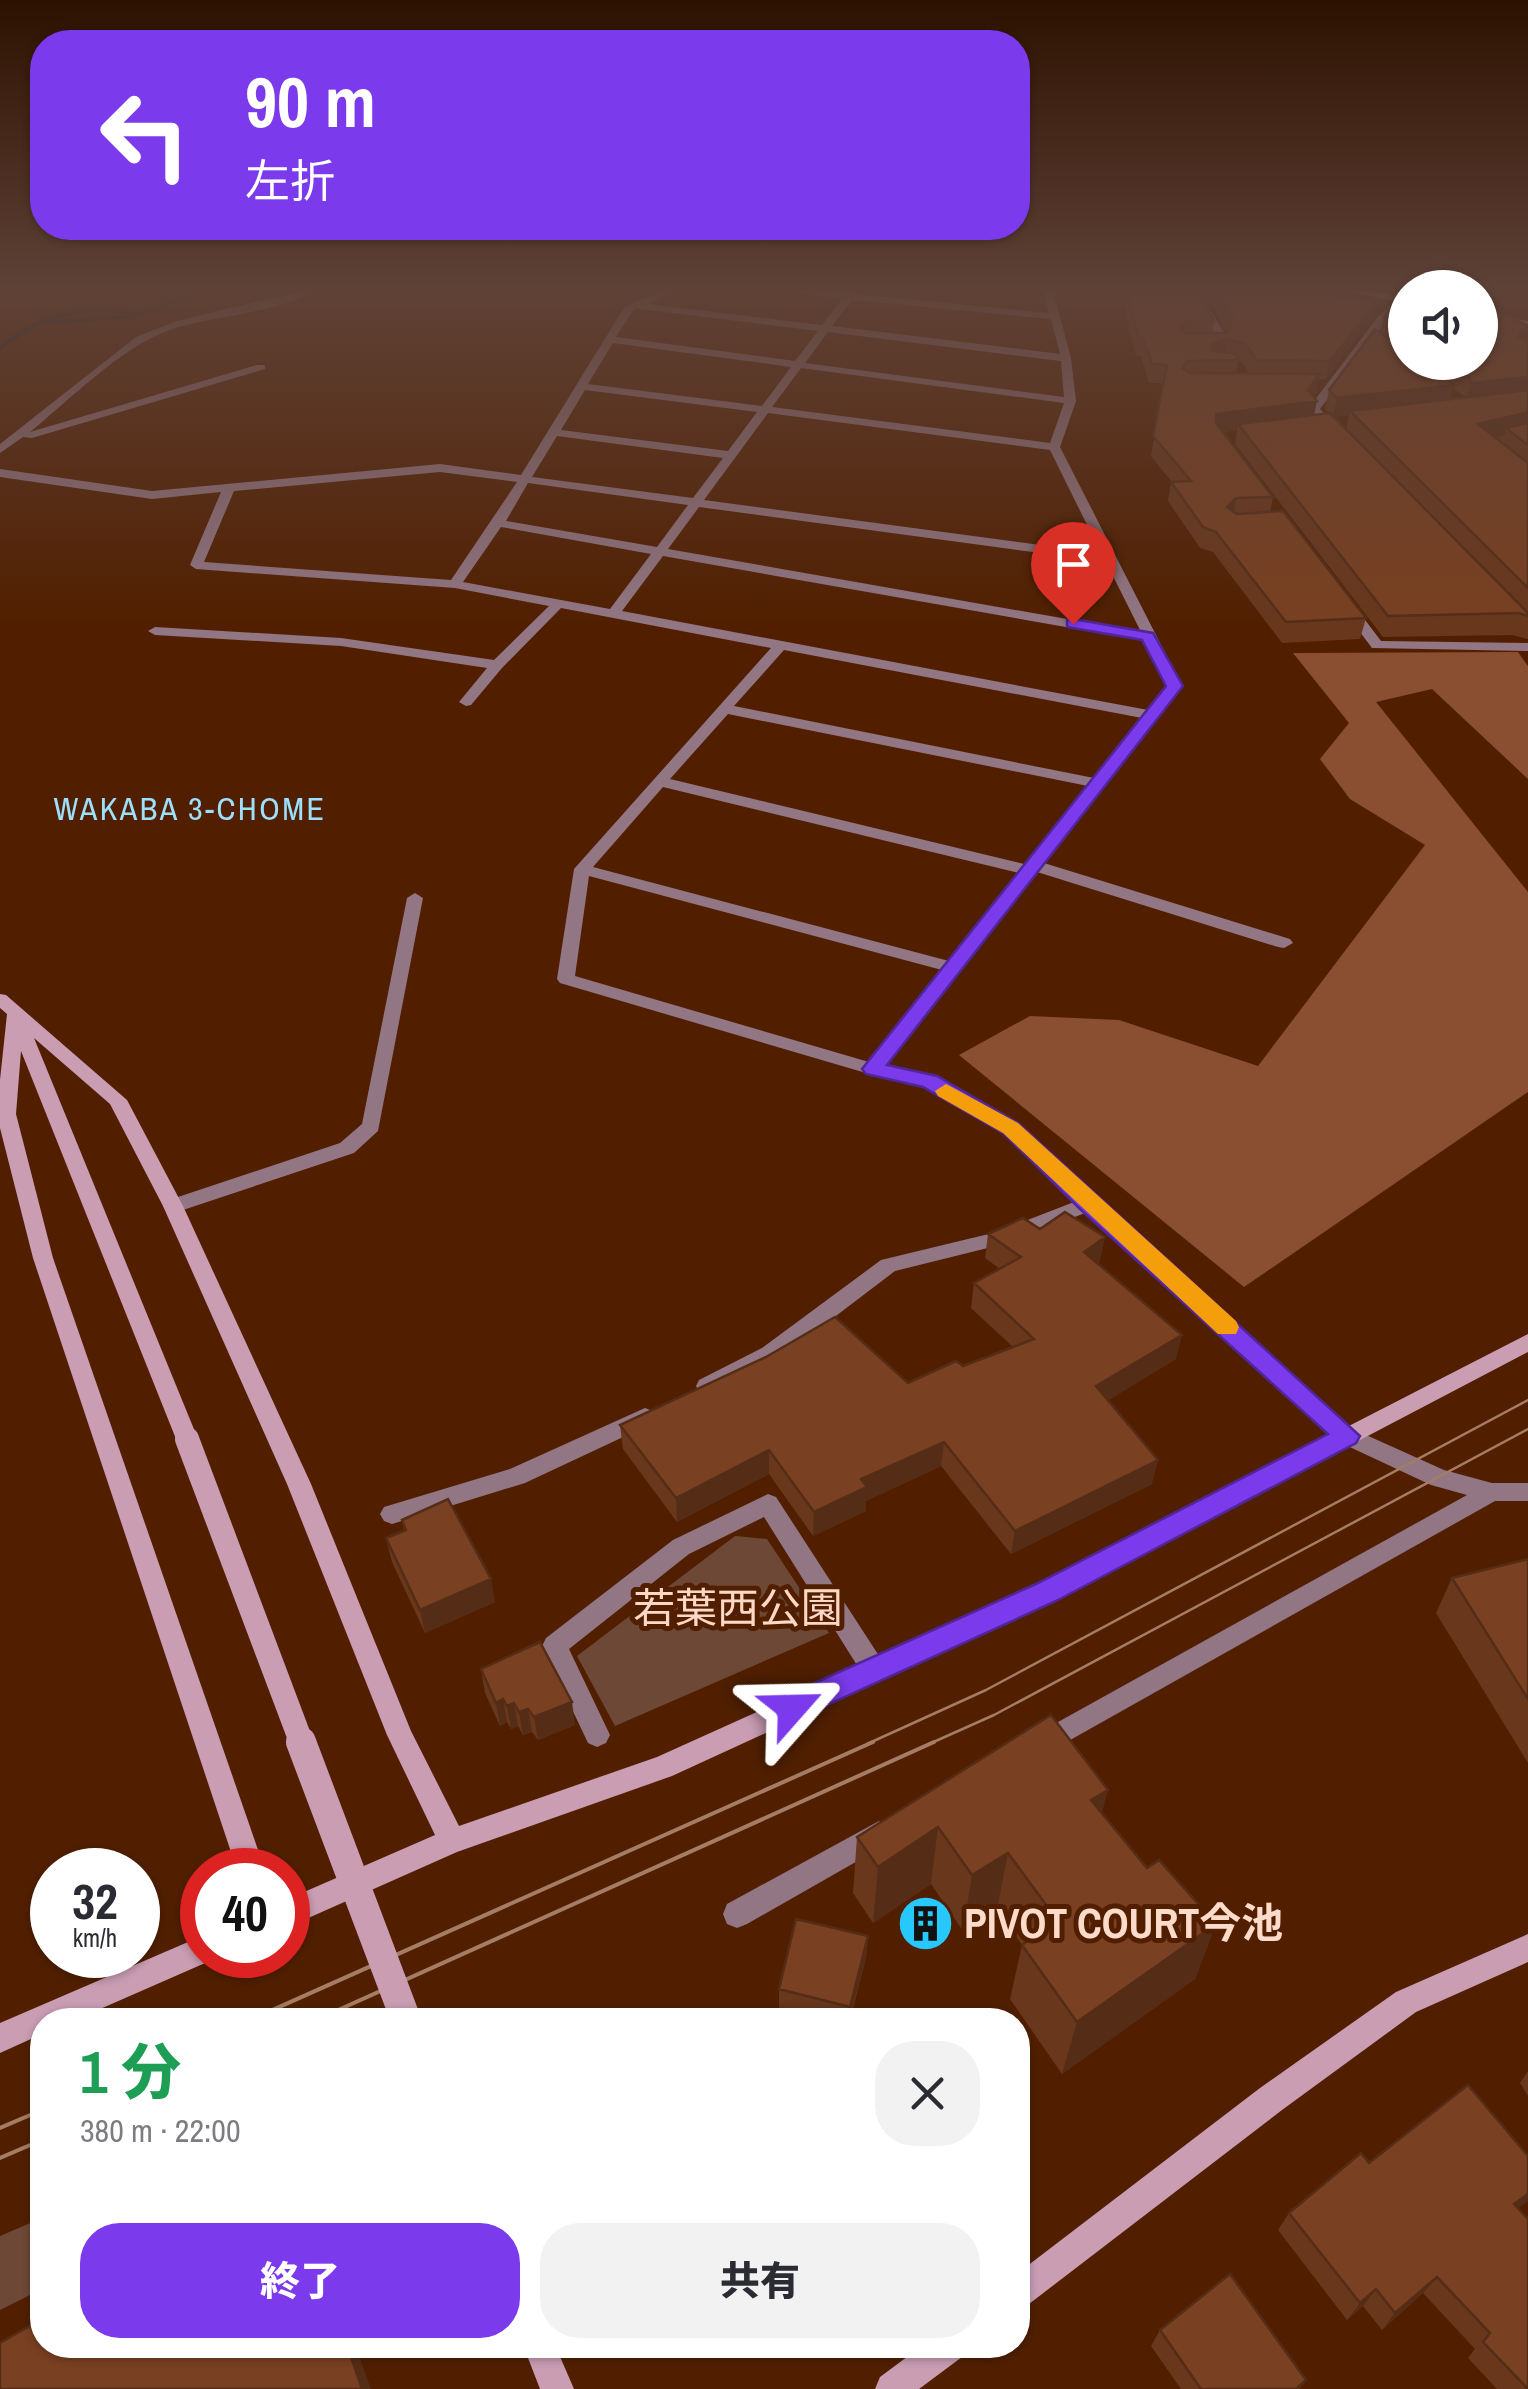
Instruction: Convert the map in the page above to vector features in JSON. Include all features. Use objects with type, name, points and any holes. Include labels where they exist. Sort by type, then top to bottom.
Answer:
[{"type":"street","points":[[0,450],[60,402]]},
{"type":"street","points":[[12,441],[142,402]]},
{"type":"street","points":[[455,584],[498,523],[571,402]]},
{"type":"street","points":[[708,402],[1054,448]]},
{"type":"street","points":[[614,613],[771,402]]},
{"type":"street","points":[[873,1069],[1174,686],[1054,448],[1069,402]]},
{"type":"street","points":[[1319,402],[1314,409],[1343,439]]},
{"type":"street","points":[[1311,426],[1347,422]]},
{"type":"street","points":[[553,432],[730,456]]},
{"type":"street","points":[[0,473],[152,494],[440,468],[525,476],[1107,558]]},
{"type":"street","points":[[229,488],[196,566],[455,584],[1150,715]]},
{"type":"street","points":[[498,523],[1148,636]]},
{"type":"street","points":[[1342,599],[1377,645],[1528,647]]},
{"type":"street","points":[[466,702],[558,604]]},
{"type":"street","points":[[155,631],[341,642],[497,665]]},
{"type":"street","points":[[781,646],[582,868],[566,979],[873,1069],[929,1081],[1010,1128],[1088,1204],[1347,1436],[1378,1447],[1406,1466],[1492,1492],[1528,1492]]},
{"type":"street","points":[[725,709],[1096,783]]},
{"type":"street","points":[[662,782],[1030,868],[1284,942]]},
{"type":"street","points":[[582,868],[952,967]]},
{"type":"street","points":[[173,1206],[346,1148],[371,1126],[415,898]]},
{"type":"street","points":[[8,1006],[118,1100],[173,1206],[299,1484],[400,1735],[452,1841]]},
{"type":"street","points":[[8,1006],[187,1439],[401,2008]]},
{"type":"street","points":[[8,1006],[6,1114],[43,1258],[244,1848]]},
{"type":"street","points":[[392,1514],[517,1476],[770,1354],[888,1265],[1000,1238],[1088,1204]]},
{"type":"street","points":[[310,1903],[452,1841],[663,1767],[1046,1593],[1528,1342]]},
{"type":"street","points":[[1012,1760],[1492,1492]]},
{"type":"street","points":[[597,1735],[556,1646],[682,1547],[768,1504],[874,1670]]},
{"type":"street","points":[[737,1914],[908,1818]]},
{"type":"street","points":[[1030,2284],[1270,2099],[1406,2002],[1528,1948]]},
{"type":"street","points":[[69,2008],[180,1960]]},
{"type":"street","points":[[0,2038],[30,2025]]},
{"type":"street","points":[[543,2358],[556,2389]]},
{"type":"street","points":[[892,2389],[933,2358]]},
{"type":"green space","name":"若葉西公園","points":[[735,1536],[767,1539],[829,1633],[615,1726],[577,1656]]},
{"type":"green space","points":[[30,2223],[30,2295],[0,2310],[0,2236]]},
{"type":"shaded area","points":[[1518,652],[1528,666],[1528,779],[1432,689],[1376,702],[1528,892],[1528,1092],[1244,1287],[959,1055],[1030,1016],[1119,1020],[1258,1066],[1425,845],[1350,799],[1320,759],[1349,723],[1293,653]]},
{"type":"building","points":[[1160,402],[1305,402],[1216,414],[1216,423],[1273,497],[1236,498],[1227,507],[1237,514],[1283,511],[1366,618],[1286,622],[1216,532],[1203,527],[1171,482],[1191,481],[1153,436]]},
{"type":"building","points":[[1422,402],[1528,402],[1528,412],[1478,424],[1528,463],[1528,588],[1350,411]]},
{"type":"building","points":[[1330,413],[1528,616],[1388,616],[1238,424]]},
{"type":"building","points":[[1528,423],[1528,445],[1506,428]]},
{"type":"building","points":[[1065,1212],[1105,1237],[1084,1252],[1182,1335],[1096,1386],[1158,1460],[1015,1531],[944,1442],[861,1479],[867,1487],[814,1512],[769,1450],[676,1498],[620,1425],[766,1357],[835,1317],[908,1383],[956,1361],[963,1366],[1034,1339],[974,1283],[1021,1257],[988,1234],[1023,1218],[1040,1229]]},
{"type":"building","points":[[448,1499],[491,1579],[420,1610],[386,1538],[406,1530],[402,1520]]},
{"type":"building","points":[[1528,1559],[1528,1699],[1452,1578]]},
{"type":"building","points":[[540,1642],[572,1702],[534,1717],[528,1709],[519,1712],[514,1703],[507,1706],[503,1699],[496,1703],[481,1669]]},
{"type":"building","points":[[1051,1715],[1108,1790],[1091,1800],[1147,1868],[1159,1860],[1216,1924],[1077,2022],[1022,1945],[1058,1921],[1008,1853],[972,1875],[938,1827],[878,1867],[857,1837]]},
{"type":"building","points":[[796,1919],[868,1936],[850,2007],[779,1989]]},
{"type":"building","points":[[1468,2085],[1528,2156],[1528,2194],[1514,2204],[1528,2219],[1528,2389],[1483,2342],[1490,2333],[1437,2277],[1395,2313],[1376,2289],[1360,2303],[1289,2213],[1361,2153],[1369,2163]]},
{"type":"building","points":[[1230,2274],[1306,2380],[1296,2389],[1201,2389],[1160,2330]]},
{"type":"building","points":[[30,2326],[30,2358],[351,2358],[362,2389],[0,2389],[0,2343]]},
{"type":"tram line","points":[[867,1744],[986,1690],[1528,1400]]},
{"type":"tram line","points":[[929,1744],[994,1715],[1528,1429]]},
{"type":"tram line","points":[[277,2008],[873,1742]]},
{"type":"tram line","points":[[343,2008],[934,1742]]},
{"type":"tram line","points":[[0,2128],[30,2115]]},
{"type":"tram line","points":[[0,2158],[30,2145]]},
{"type":"slow traffic","points":[[946,1091],[1010,1128],[1088,1204],[1227,1327]]},
{"type":"place","name":"PIVOT COURT今池","points":[[925,1923]]},
{"type":"district","name":"WAKABA 3-CHOME","points":[[190,809]]},
{"type":"route","points":[[792,1708],[1046,1593],[1347,1436],[1088,1204],[1010,1128],[929,1081],[873,1069],[1174,686],[1148,636],[1073,624]]}]
